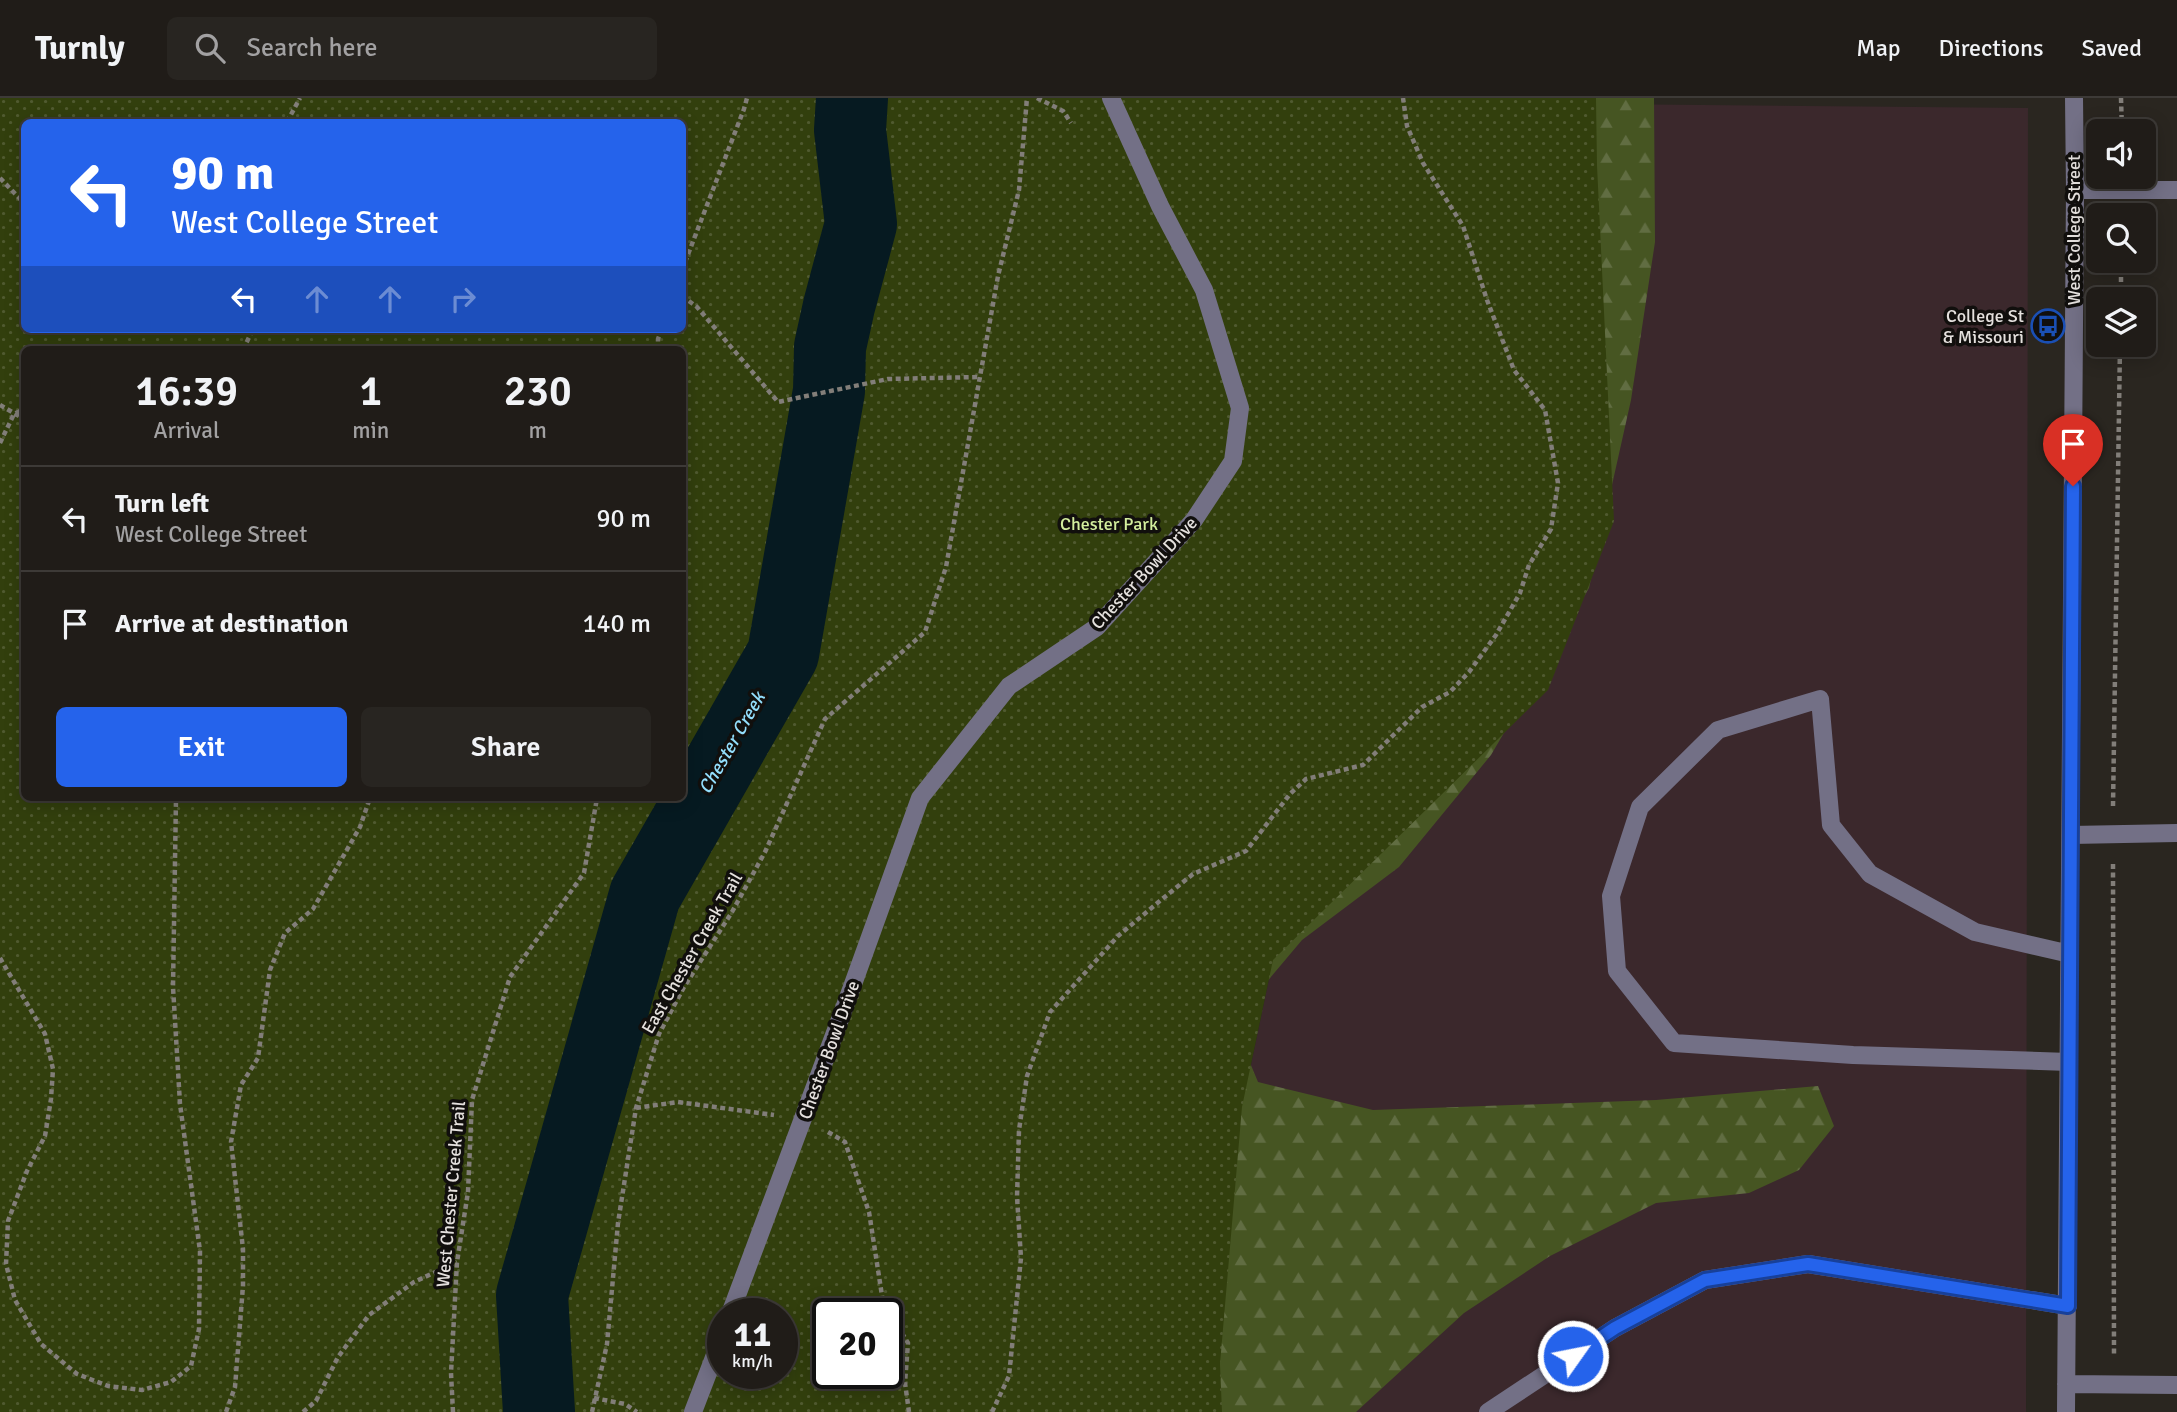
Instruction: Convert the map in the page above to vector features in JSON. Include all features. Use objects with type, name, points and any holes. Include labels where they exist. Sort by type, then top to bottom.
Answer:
[{"type":"street","name":"Chester Bowl Drive","points":[[736,1298],[920,798],[1009,686],[1097,627],[1194,520],[1233,461],[1240,408],[1204,290],[1160,206],[1111,98]]},
{"type":"street","name":"West College Street","points":[[2066,1412],[2074,98]]},
{"type":"street","points":[[2075,190],[2177,190]]},
{"type":"street","points":[[2069,1062],[1853,1055],[1674,1044],[1617,971],[1611,896],[1640,807],[1718,730],[1820,699],[1832,825],[1870,874],[1975,932],[2070,954]]},
{"type":"street","points":[[2071,835],[2177,833]]},
{"type":"street","points":[[1488,1412],[1615,1328],[1705,1280],[1808,1264],[2068,1306]]},
{"type":"street","points":[[693,1412],[707,1376]]},
{"type":"street","points":[[2066,1384],[2177,1385]]},
{"type":"path","points":[[289,119],[300,98]]},
{"type":"path","points":[[686,260],[747,98]]},
{"type":"path","name":"East Chester Creek Trail","points":[[592,1412],[607,1344],[618,1223],[636,1108],[659,1034],[765,852],[825,719],[925,632],[946,567],[978,377],[1019,190],[1027,98]]},
{"type":"path","points":[[1037,98],[1063,111],[1071,123]]},
{"type":"path","points":[[992,1412],[1009,1377],[1021,1258],[1017,1197],[1019,1130],[1027,1076],[1050,1012],[1118,936],[1161,900],[1193,874],[1246,851],[1290,794],[1306,779],[1363,765],[1422,707],[1450,692],[1469,672],[1496,635],[1520,593],[1529,565],[1551,529],[1558,483],[1545,410],[1514,370],[1463,226],[1423,163],[1407,126],[1403,98]]},
{"type":"path","points":[[2122,98],[2122,119]]},
{"type":"path","points":[[0,178],[21,200]]},
{"type":"path","points":[[686,299],[698,307],[778,402],[888,379],[978,377]]},
{"type":"path","points":[[0,405],[21,418]]},
{"type":"path","points":[[0,443],[14,415],[21,411]]},
{"type":"path","points":[[0,958],[45,1034],[53,1069],[45,1136],[27,1171],[8,1221],[6,1264],[15,1300],[41,1344],[77,1374],[108,1386],[142,1391],[171,1382],[191,1366],[199,1329],[200,1251],[180,1104],[173,987],[176,801]]},
{"type":"path","points":[[226,1412],[235,1387],[243,1286],[243,1249],[231,1142],[241,1085],[258,1058],[270,970],[285,933],[313,909],[360,827],[369,801]]},
{"type":"path","name":"West Chester Creek Trail","points":[[453,1412],[451,1373],[457,1262],[468,1192],[472,1100],[510,977],[584,873],[596,801]]},
{"type":"path","points":[[636,1108],[678,1102],[742,1111]]},
{"type":"path","points":[[803,1118],[845,1142],[858,1177],[869,1212],[883,1302],[908,1343],[905,1383],[909,1412]]},
{"type":"path","points":[[303,1412],[316,1401],[338,1357],[369,1315],[414,1282],[457,1262]]},
{"type":"path","points":[[594,1398],[625,1405],[637,1412]]},
{"type":"shaded area","points":[[1597,104],[2028,108],[2026,1412],[1222,1412],[1242,1107],[1273,960],[1597,165]]},
{"type":"green space","name":"Chester Park","points":[[0,98],[1596,98],[1614,521],[1548,690],[1273,960],[1242,1107],[1220,1364],[1222,1412],[0,1412]]},
{"type":"green space","points":[[1157,98],[1654,98],[1655,242],[1631,400],[1589,588],[1491,755],[1399,867],[1302,940],[1233,1022],[1258,1082],[1373,1110],[1656,1100],[1818,1086],[1834,1126],[1799,1170],[1749,1193],[1656,1203],[1550,1256],[1464,1313],[1356,1412],[738,1412],[765,1389],[798,1389],[798,1298],[787,1298]]},
{"type":"waterway","name":"Chester Creek","points":[[539,1412],[532,1295],[645,895],[783,654],[829,391],[830,347],[861,224],[850,130],[852,98]]},
{"type":"place","name":"College St & Missouri","points":[[2048,326]]},
{"type":"route","points":[[1573,1356],[1615,1328],[1705,1280],[1808,1264],[2068,1306],[2073,486]]}]
